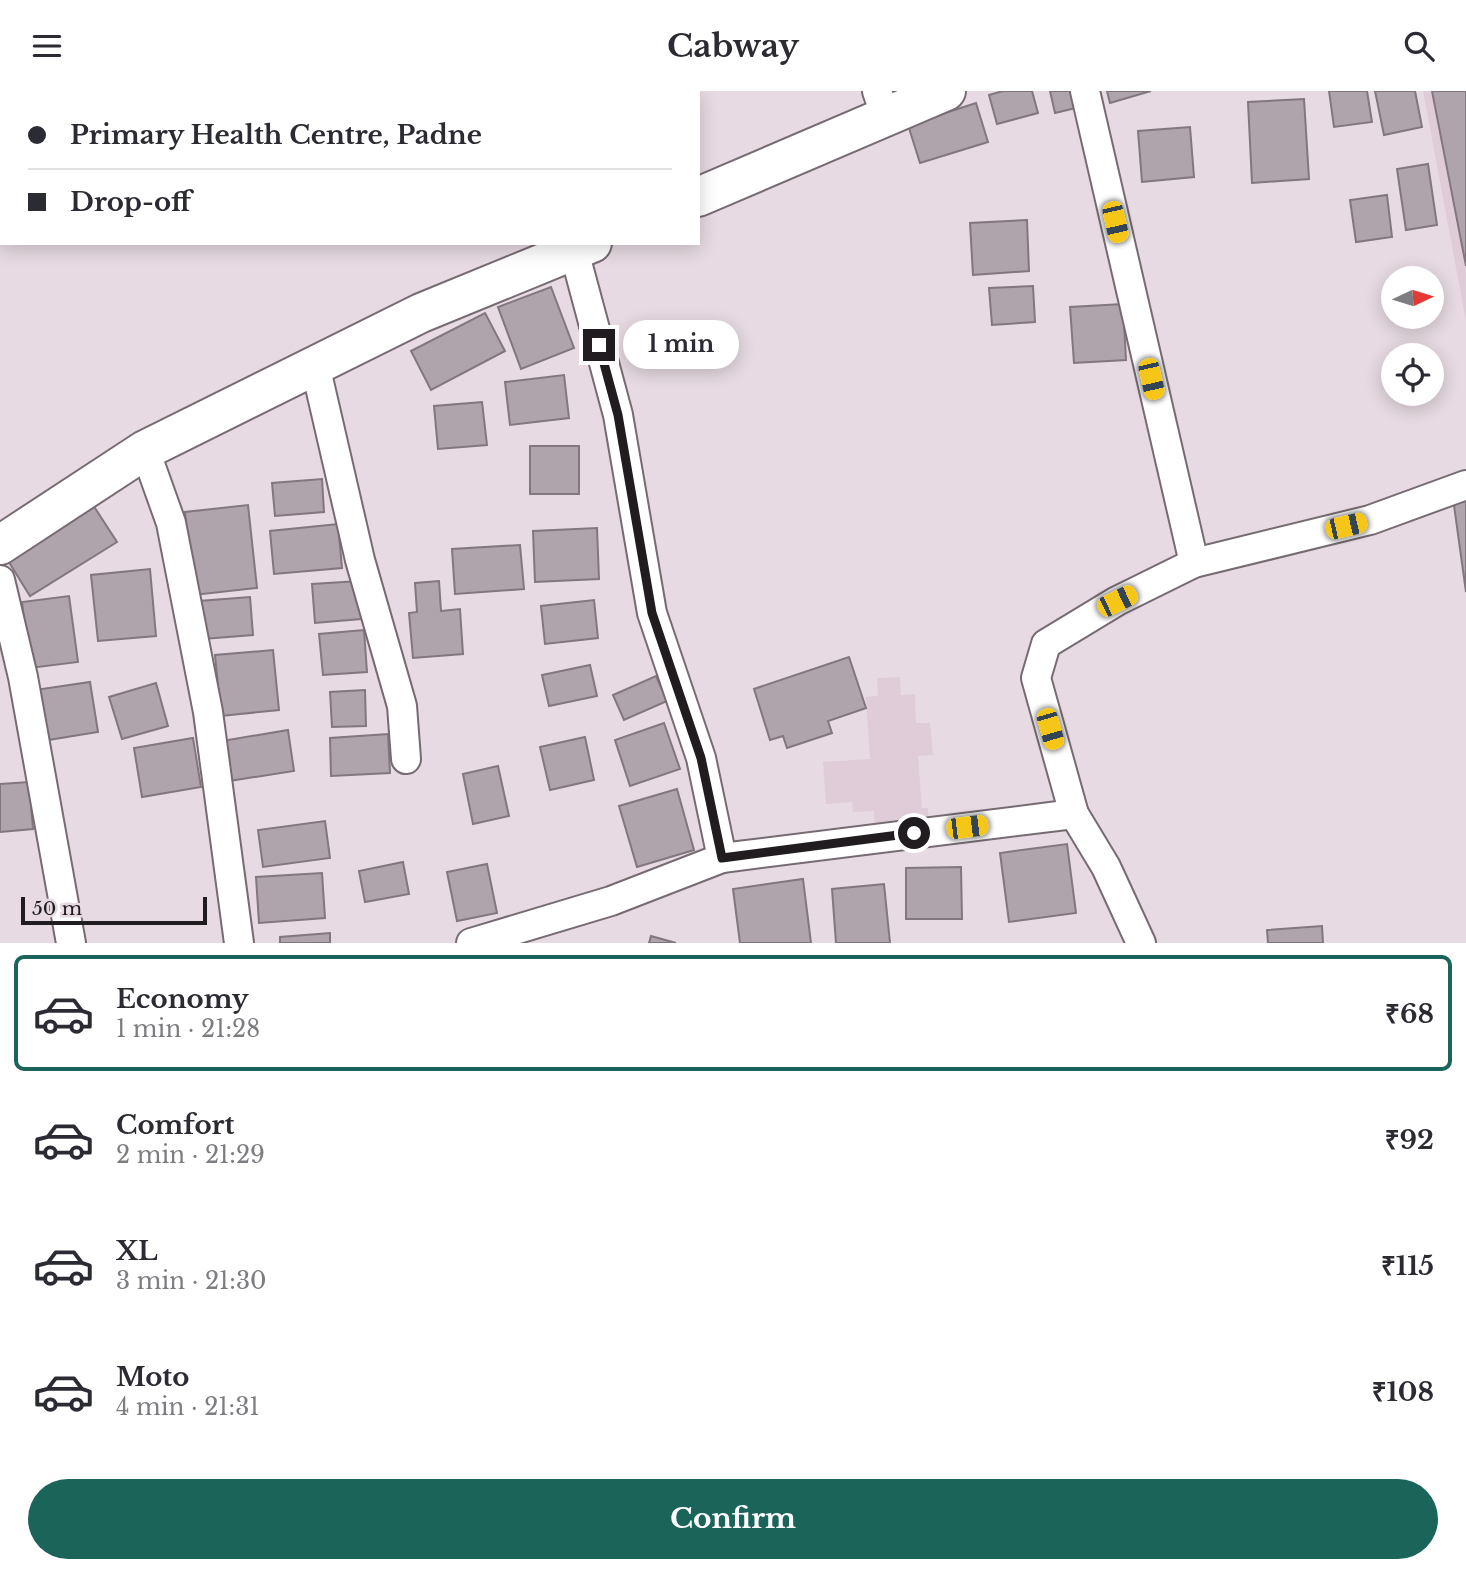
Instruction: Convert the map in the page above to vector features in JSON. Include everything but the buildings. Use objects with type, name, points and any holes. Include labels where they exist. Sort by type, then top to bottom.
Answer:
[{"type":"main road","points":[[700,196],[881,103],[946,91]]},
{"type":"main road","points":[[0,545],[145,450],[421,313],[583,247]]},
{"type":"street","points":[[1085,91],[1194,563]]},
{"type":"street","points":[[583,247],[618,415],[652,613],[701,758],[722,858]]},
{"type":"street","points":[[315,365],[360,560],[402,706],[406,759]]},
{"type":"street","points":[[145,450],[172,523],[208,712],[239,943]]},
{"type":"street","points":[[1141,943],[1106,867],[1074,814],[1036,678],[1046,644],[1117,601],[1194,563],[1370,520],[1466,485]]},
{"type":"street","points":[[0,580],[23,677],[71,943]]},
{"type":"street","points":[[471,943],[531,934],[722,858],[1074,814]]},
{"type":"shaded area","points":[[1423,91],[1466,91],[1466,321]]},
{"type":"shaded area","points":[[900,677],[901,695],[915,694],[916,723],[930,723],[933,755],[918,756],[922,808],[928,808],[929,825],[875,828],[874,811],[853,812],[852,802],[826,804],[823,762],[870,759],[866,697],[878,696],[877,678]]},
{"type":"route","points":[[599,345],[618,415],[652,613],[701,758],[722,858],[914,833]]}]
